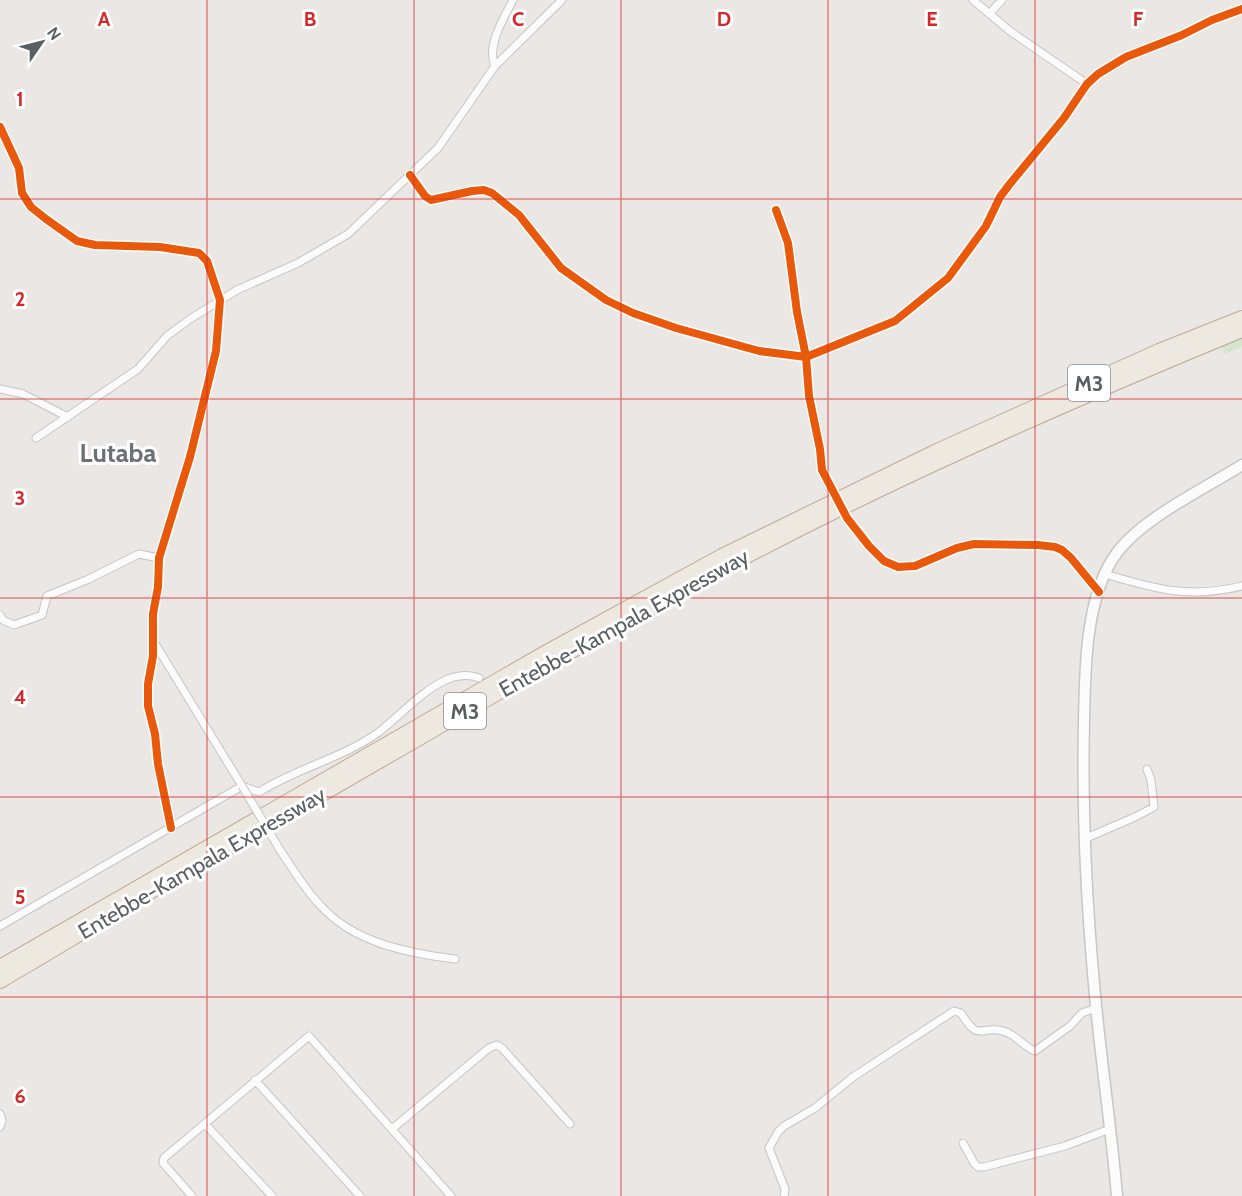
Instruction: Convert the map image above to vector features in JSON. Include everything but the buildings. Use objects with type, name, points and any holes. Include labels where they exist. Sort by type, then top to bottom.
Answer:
[{"type":"highway","name":"Entebbe-Kampala Expressway","points":[[0,967],[545,653],[712,561],[937,451],[1159,351],[1242,318]]},
{"type":"highway","name":"Entebbe-Kampala Expressway","points":[[0,981],[171,879],[273,823],[532,672],[714,573],[813,522],[952,456],[1112,384],[1242,330]]},
{"type":"main road","points":[[1117,1196],[1096,1008],[1084,838],[1082,782],[1086,659],[1089,634],[1099,592],[1114,556],[1141,529],[1242,465]]},
{"type":"street","points":[[495,66],[492,59],[495,43],[513,0]]},
{"type":"street","points":[[36,438],[138,369],[167,336],[220,300],[298,262],[348,234],[438,148],[495,66],[562,0]]},
{"type":"street","points":[[973,0],[1027,43],[1086,84]]},
{"type":"street","points":[[989,14],[1002,0]]},
{"type":"street","points":[[410,175],[425,196],[431,200],[472,191],[484,190],[492,193],[519,215],[561,268],[606,300],[633,313],[676,328],[759,351],[806,357],[895,321],[948,278],[986,226],[1000,197],[1064,118],[1086,84],[1105,69],[1126,57],[1242,9]]},
{"type":"street","points":[[0,127],[19,168],[22,194],[31,207],[45,219],[77,241],[95,245],[160,247],[199,253],[207,261],[220,300],[216,351],[190,457],[159,558],[158,587],[153,614],[154,642],[147,695],[156,734],[158,764],[171,828]]},
{"type":"street","points":[[776,210],[788,243],[797,312],[806,357],[809,396],[822,470],[830,489]]},
{"type":"street","points":[[0,389],[23,394],[68,417]]},
{"type":"street","points":[[847,518],[876,553],[890,565],[915,566],[957,548],[974,544],[1038,545],[1062,550],[1099,592]]},
{"type":"street","points":[[0,615],[3,620],[14,625],[42,615],[47,596],[89,579],[139,554],[159,558]]},
{"type":"street","points":[[1105,574],[1144,586],[1197,594],[1242,586]]},
{"type":"street","points":[[154,642],[280,850],[320,906],[336,921],[374,942],[455,959]]},
{"type":"street","points":[[2,924],[242,786],[260,792],[274,783],[350,749],[378,732],[417,698],[443,681],[460,675],[479,678]]},
{"type":"street","points":[[1084,838],[1154,807],[1151,780],[1147,769]]},
{"type":"street","points":[[784,1196],[785,1189],[770,1148],[778,1132],[815,1108],[853,1077],[954,1011],[961,1013],[975,1032],[1001,1031],[1035,1051],[1070,1026],[1082,1012],[1096,1008]]},
{"type":"street","points":[[192,1196],[166,1169],[163,1163],[164,1158],[307,1036],[311,1036],[451,1196]]},
{"type":"street","points":[[392,1129],[489,1048],[496,1045],[502,1048],[570,1124]]},
{"type":"street","points":[[255,1080],[360,1196]]},
{"type":"street","points":[[0,1114],[2,1121],[0,1127]]},
{"type":"street","points":[[205,1124],[272,1196]]},
{"type":"street","points":[[963,1143],[974,1163],[978,1167],[984,1167],[1065,1146],[1110,1129]]},
{"type":"green space","points":[[1242,337],[1242,347],[1225,354],[1221,346]]},
{"type":"cycle path","points":[[410,175],[425,196],[431,200],[472,191],[484,190],[492,193],[519,215],[561,268],[606,300],[633,313],[676,328],[759,351],[806,357],[895,321],[948,278],[986,226],[1000,197],[1064,118],[1087,84],[1098,74],[1126,57],[1242,9]]},
{"type":"cycle path","points":[[0,127],[19,168],[22,193],[31,207],[46,219],[77,241],[95,245],[160,247],[199,253],[207,261],[220,300],[216,351],[190,457],[159,558],[158,587],[153,614],[153,656],[148,684],[148,706],[171,828]]},
{"type":"cycle path","points":[[776,210],[788,243],[797,312],[806,357],[809,396],[822,470],[847,518],[869,546],[884,561],[898,567],[915,566],[957,548],[974,544],[1055,547],[1071,558],[1099,592]]},
{"type":"district","name":"Lutaba","points":[[118,453]]}]
